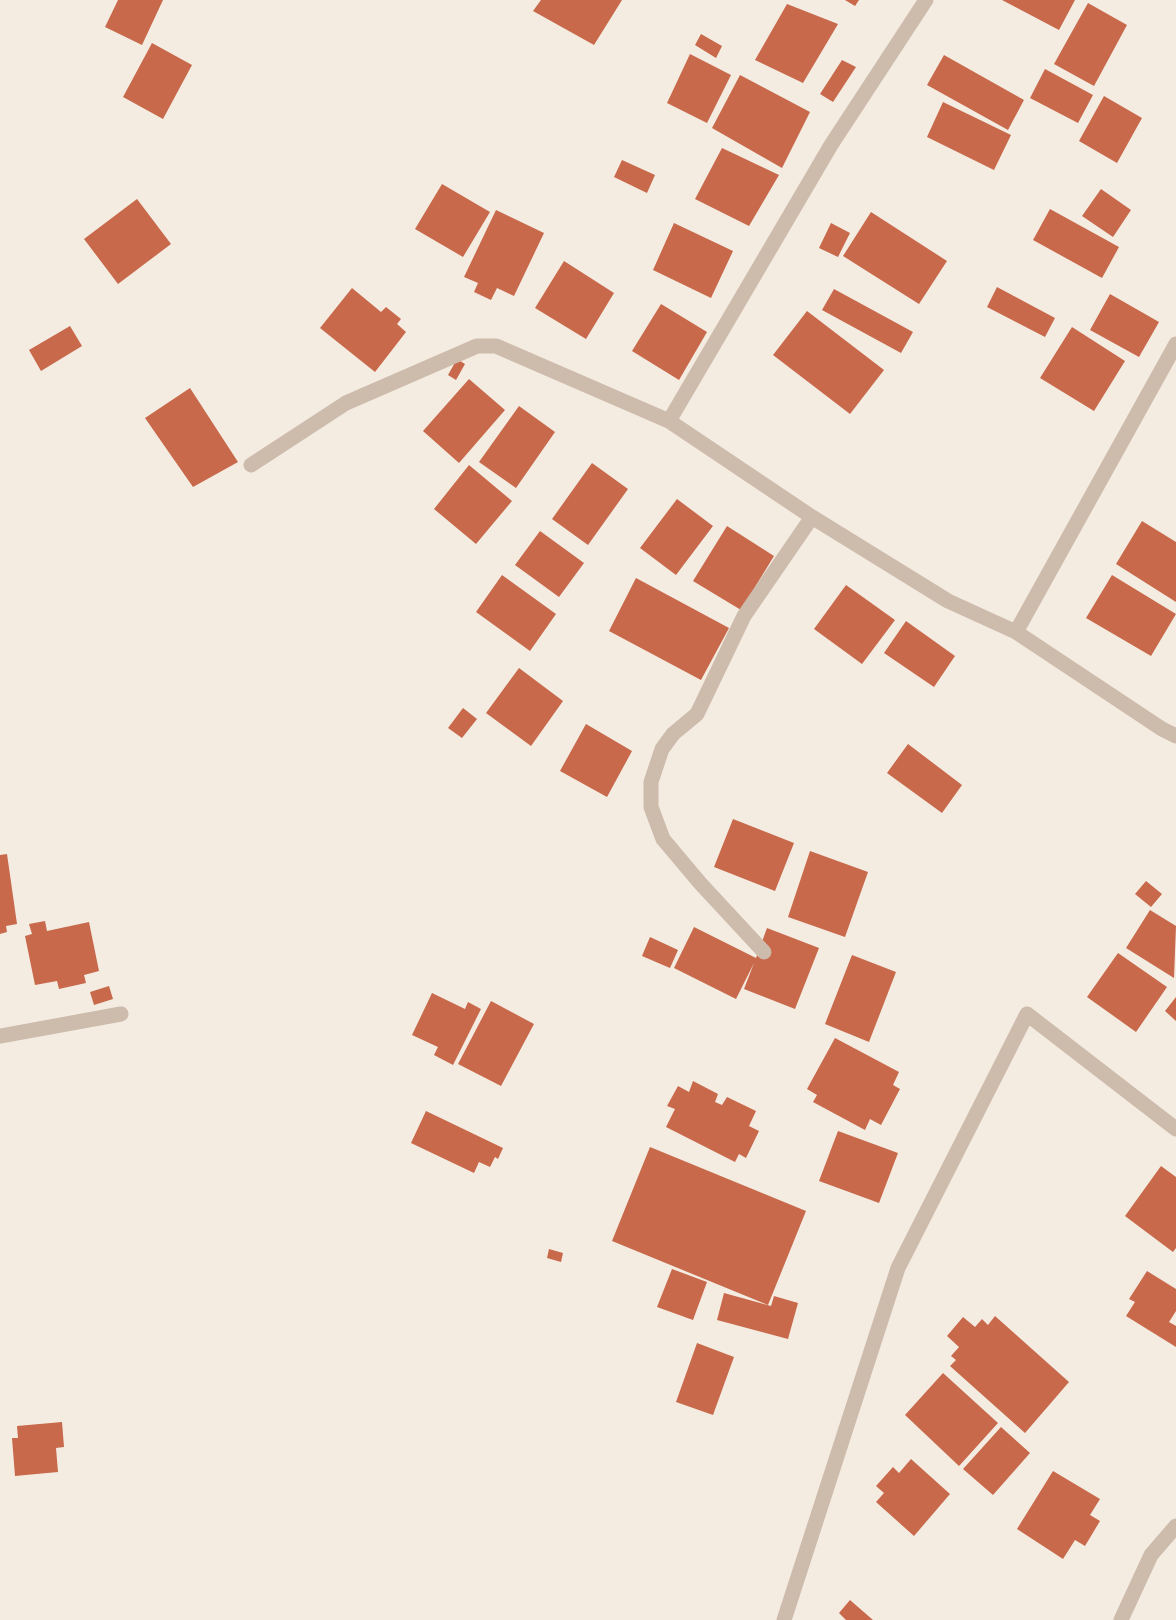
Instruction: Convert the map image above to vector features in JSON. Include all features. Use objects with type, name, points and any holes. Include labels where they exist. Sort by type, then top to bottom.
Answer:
[{"type":"street","points":[[669,421],[831,145],[926,0]]},
{"type":"street","points":[[251,465],[346,403],[477,346],[486,345],[506,349],[669,421],[812,517],[948,601],[1016,632],[1176,736]]},
{"type":"street","points":[[1016,632],[1176,345]]},
{"type":"street","points":[[764,952],[663,839],[651,807],[651,782],[662,749],[673,734],[697,714],[744,616],[812,517]]},
{"type":"street","points":[[0,1036],[121,1014]]},
{"type":"street","points":[[784,1620],[898,1268],[1027,1014],[1176,1129]]},
{"type":"street","points":[[1121,1620],[1151,1555],[1176,1527]]},
{"type":"building","points":[[118,0],[163,0],[142,45],[105,27]]},
{"type":"building","points":[[541,0],[622,0],[594,45],[533,11]]},
{"type":"building","points":[[845,0],[859,0],[855,6]]},
{"type":"building","points":[[1002,0],[1075,0],[1059,30]]},
{"type":"building","points":[[1088,3],[1127,25],[1094,86],[1054,64]]},
{"type":"building","points":[[787,4],[838,24],[803,83],[755,60]]},
{"type":"building","points":[[701,34],[722,46],[716,58],[695,45]]},
{"type":"building","points":[[152,43],[192,65],[163,119],[123,97]]},
{"type":"building","points":[[690,54],[731,75],[707,123],[667,103]]},
{"type":"building","points":[[944,55],[1024,100],[1008,130],[927,85]]},
{"type":"building","points":[[842,60],[856,67],[833,102],[820,94]]},
{"type":"building","points":[[1045,69],[1093,95],[1078,123],[1030,98]]},
{"type":"building","points":[[740,75],[810,112],[782,168],[712,128]]},
{"type":"building","points":[[1104,96],[1142,118],[1117,163],[1079,141]]},
{"type":"building","points":[[943,102],[1011,135],[994,170],[927,137]]},
{"type":"building","points":[[722,148],[779,175],[749,226],[695,199]]},
{"type":"building","points":[[622,160],[655,175],[647,193],[614,177]]},
{"type":"building","points":[[442,184],[490,212],[463,257],[415,229]]},
{"type":"building","points":[[1101,189],[1131,210],[1113,237],[1082,216]]},
{"type":"building","points":[[137,199],[171,244],[118,284],[84,239]]},
{"type":"building","points":[[1050,209],[1119,247],[1102,278],[1033,240]]},
{"type":"building","points":[[496,210],[544,233],[514,296],[497,288],[491,300],[474,292],[478,283],[464,277]]},
{"type":"building","points":[[871,212],[947,261],[919,304],[843,256]]},
{"type":"building","points":[[674,223],[733,251],[711,298],[653,270]]},
{"type":"building","points":[[831,223],[850,233],[838,257],[819,248]]},
{"type":"building","points":[[564,261],[614,293],[586,339],[535,308]]},
{"type":"building","points":[[997,287],[1055,318],[1045,337],[987,307]]},
{"type":"building","points":[[352,288],[381,312],[386,307],[401,319],[397,324],[406,332],[375,372],[320,328]]},
{"type":"building","points":[[834,289],[913,332],[901,353],[822,310]]},
{"type":"building","points":[[1110,294],[1159,322],[1139,357],[1090,330]]},
{"type":"building","points":[[661,304],[707,332],[679,380],[632,351]]},
{"type":"building","points":[[807,311],[884,370],[850,414],[773,355]]},
{"type":"building","points":[[70,326],[82,346],[41,371],[29,350]]},
{"type":"building","points":[[1072,327],[1125,361],[1094,411],[1040,378]]},
{"type":"building","points":[[457,359],[465,364],[456,380],[448,375]]},
{"type":"building","points":[[469,379],[505,410],[459,463],[423,431]]},
{"type":"building","points":[[190,388],[238,462],[193,487],[145,418]]},
{"type":"building","points":[[519,406],[555,432],[516,488],[479,462]]},
{"type":"building","points":[[592,463],[628,489],[588,545],[552,519]]},
{"type":"building","points":[[469,465],[512,501],[476,544],[434,509]]},
{"type":"building","points":[[677,499],[713,526],[676,575],[640,548]]},
{"type":"building","points":[[1142,521],[1176,542],[1176,602],[1116,564]]},
{"type":"building","points":[[727,526],[774,556],[741,610],[693,581]]},
{"type":"building","points":[[540,531],[584,563],[559,597],[515,565]]},
{"type":"building","points":[[502,575],[556,614],[530,651],[476,612]]},
{"type":"building","points":[[1112,575],[1176,614],[1151,656],[1086,618]]},
{"type":"building","points":[[636,578],[729,628],[701,680],[609,631]]},
{"type":"building","points":[[846,585],[895,620],[862,664],[814,629]]},
{"type":"building","points":[[906,621],[955,656],[934,687],[884,653]]},
{"type":"building","points":[[519,668],[563,701],[531,746],[486,713]]},
{"type":"building","points":[[463,708],[477,719],[462,738],[448,728]]},
{"type":"building","points":[[586,724],[632,751],[607,797],[560,771]]},
{"type":"building","points":[[908,744],[962,785],[942,813],[887,773]]},
{"type":"building","points":[[733,819],[794,843],[775,891],[714,867]]},
{"type":"building","points":[[810,851],[868,872],[845,937],[788,917]]},
{"type":"building","points":[[7,854],[17,924],[6,926],[7,932],[0,934],[0,855]]},
{"type":"building","points":[[1146,881],[1162,894],[1151,907],[1135,894]]},
{"type":"building","points":[[1150,910],[1176,926],[1174,978],[1126,948]]},
{"type":"building","points":[[45,921],[47,931],[89,922],[99,971],[84,975],[86,983],[59,989],[57,981],[35,985],[25,936],[32,934],[29,924]]},
{"type":"building","points":[[694,927],[756,958],[767,928],[819,948],[795,1009],[744,989],[754,963],[736,999],[674,968]]},
{"type":"building","points":[[650,937],[678,950],[670,968],[642,956]]},
{"type":"building","points":[[1118,953],[1167,987],[1136,1032],[1087,997]]},
{"type":"building","points":[[852,955],[896,972],[869,1042],[825,1024]]},
{"type":"building","points":[[109,986],[113,999],[94,1005],[90,992]]},
{"type":"building","points":[[432,993],[465,1009],[468,1002],[481,1009],[453,1065],[434,1055],[438,1047],[412,1035]]},
{"type":"building","points":[[1176,997],[1176,1021],[1165,1011]]},
{"type":"building","points":[[491,1001],[534,1024],[501,1086],[458,1064]]},
{"type":"building","points":[[835,1038],[899,1072],[893,1085],[900,1089],[881,1125],[870,1119],[865,1130],[813,1102],[817,1095],[807,1089]]},
{"type":"building","points":[[693,1081],[718,1094],[715,1102],[722,1105],[727,1097],[756,1111],[749,1126],[759,1131],[746,1158],[739,1154],[735,1162],[666,1127],[675,1109],[667,1106],[678,1086],[689,1092]]},
{"type":"building","points":[[426,1111],[503,1148],[498,1159],[495,1157],[490,1167],[479,1162],[474,1173],[411,1143]]},
{"type":"building","points":[[838,1131],[898,1153],[879,1203],[819,1181]]},
{"type":"building","points":[[650,1147],[806,1211],[768,1305],[612,1241]]},
{"type":"building","points":[[1161,1166],[1176,1177],[1176,1248],[1173,1252],[1125,1216]]},
{"type":"building","points":[[549,1249],[563,1253],[561,1262],[547,1258]]},
{"type":"building","points":[[672,1269],[707,1282],[693,1320],[657,1307]]},
{"type":"building","points":[[1147,1271],[1176,1289],[1176,1311],[1169,1322],[1176,1326],[1176,1347],[1126,1316],[1135,1302],[1129,1299]]},
{"type":"building","points":[[724,1293],[771,1306],[774,1296],[798,1303],[788,1339],[717,1320]]},
{"type":"building","points":[[995,1316],[1069,1382],[1025,1433],[950,1366],[956,1360],[951,1356],[959,1347],[947,1336],[963,1317],[975,1327],[982,1319],[988,1325]]},
{"type":"building","points":[[697,1343],[734,1357],[713,1415],[676,1402]]},
{"type":"building","points":[[943,1373],[998,1423],[959,1466],[905,1415]]},
{"type":"building","points":[[62,1422],[64,1447],[56,1448],[58,1472],[15,1476],[12,1438],[18,1438],[17,1426]]},
{"type":"building","points":[[1001,1427],[1030,1453],[993,1495],[963,1469]]},
{"type":"building","points":[[911,1459],[950,1494],[914,1536],[876,1502],[884,1493],[876,1486],[893,1467],[899,1473]]},
{"type":"building","points":[[1053,1471],[1100,1499],[1090,1515],[1100,1521],[1085,1546],[1075,1540],[1063,1559],[1017,1529]]},
{"type":"building","points":[[850,1600],[873,1620],[846,1620],[839,1613]]}]
